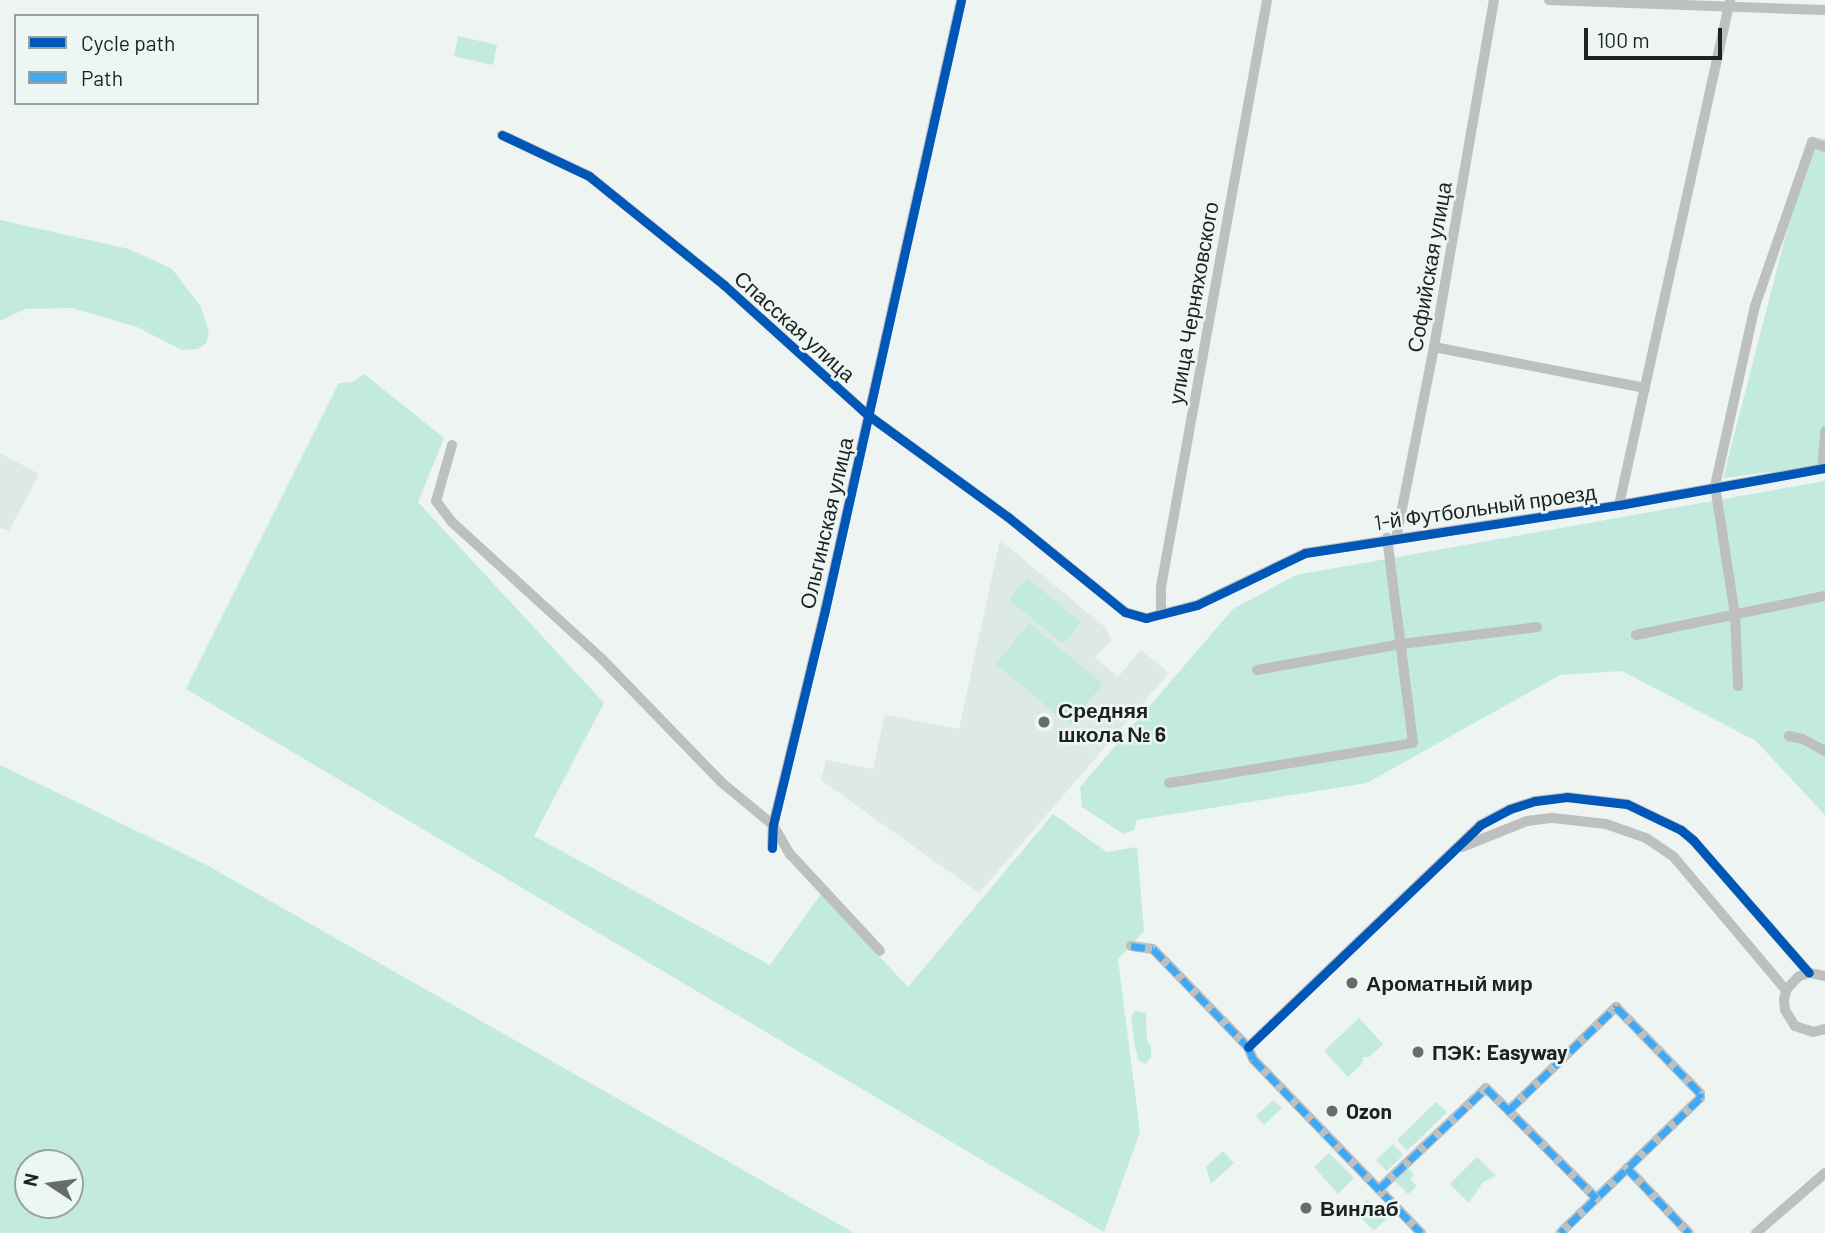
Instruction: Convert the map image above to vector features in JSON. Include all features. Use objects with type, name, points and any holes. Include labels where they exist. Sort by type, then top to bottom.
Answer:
[{"type":"street","name":"Ольгинская улица","points":[[772,848],[773,825],[961,0]]},
{"type":"street","name":"улица Черняховского","points":[[1160,613],[1161,587],[1268,0]]},
{"type":"street","name":"Софийская улица","points":[[1169,783],[1413,743],[1392,539],[1434,347],[1494,0]]},
{"type":"street","points":[[1549,0],[1729,3],[1825,10]]},
{"type":"street","name":"1-й Футбольный проезд","points":[[1619,505],[1729,3]]},
{"type":"street","name":"Спасская улица","points":[[502,135],[589,176],[724,285],[868,415],[1008,517],[1125,612],[1146,618],[1160,613]]},
{"type":"street","points":[[1738,686],[1735,615],[1715,486],[1755,306],[1812,142],[1825,147]]},
{"type":"street","points":[[1434,347],[1645,388]]},
{"type":"street","points":[[1824,469],[1825,431]]},
{"type":"street","points":[[452,445],[436,502],[452,522],[602,659],[721,782],[773,825],[790,854],[880,951]]},
{"type":"street","name":"1-й Футбольный проезд","points":[[1160,613],[1197,605],[1305,553],[1619,505],[1715,486],[1824,469]]},
{"type":"street","points":[[1636,635],[1825,596]]},
{"type":"street","points":[[1257,670],[1401,644],[1537,627]]},
{"type":"street","points":[[1788,736],[1803,739],[1825,751]]},
{"type":"street","points":[[1248,1047],[1480,825],[1510,809],[1535,801],[1567,797],[1627,804],[1654,815],[1693,840],[1809,973],[1825,976]]},
{"type":"street","points":[[1453,851],[1527,821],[1553,818],[1606,824],[1646,838],[1674,856],[1786,990]]},
{"type":"street","points":[[1131,946],[1153,949],[1248,1047],[1253,1059],[1421,1233]]},
{"type":"street","points":[[1809,973],[1792,982],[1786,990],[1785,1010],[1795,1026],[1813,1032],[1825,1029]]},
{"type":"street","points":[[1508,1110],[1616,1007],[1701,1095],[1560,1233]]},
{"type":"street","points":[[1379,1189],[1486,1088],[1596,1198]]},
{"type":"street","points":[[1627,1168],[1689,1233]]},
{"type":"street","points":[[1756,1233],[1825,1173]]},
{"type":"shaded area","points":[[0,453],[39,474],[9,531],[0,528]]},
{"type":"shaded area","name":"Средняя школа № 6","points":[[1000,540],[1106,628],[1111,640],[1095,658],[1118,677],[1141,650],[1169,673],[979,893],[821,780],[826,760],[873,769],[885,715],[959,729]]},
{"type":"green space","points":[[458,36],[497,45],[493,65],[454,56]]},
{"type":"green space","points":[[1811,137],[1825,139],[1825,465],[1723,478]]},
{"type":"green space","points":[[0,220],[129,249],[172,269],[201,307],[209,333],[206,343],[198,349],[182,350],[137,327],[72,308],[25,309],[0,321]]},
{"type":"green space","points":[[364,374],[444,438],[418,502],[604,703],[534,836],[770,965],[821,894],[908,987],[1053,814],[1107,852],[1137,847],[1144,931],[1118,959],[1140,1132],[1104,1232],[186,689],[339,383],[352,382]]},
{"type":"green space","points":[[1825,481],[1825,815],[1756,741],[1622,671],[1560,675],[1367,783],[1137,820],[1134,830],[1123,834],[1082,807],[1080,787],[1233,609],[1296,575]]},
{"type":"green space","points":[[1027,578],[1081,622],[1063,644],[1009,600]]},
{"type":"green space","points":[[1029,623],[1103,684],[1069,725],[996,664]]},
{"type":"green space","points":[[0,765],[205,864],[854,1233],[0,1233]]},
{"type":"green space","points":[[1135,1011],[1146,1013],[1147,1042],[1151,1046],[1151,1058],[1145,1064],[1138,1059],[1135,1046],[1131,1017]]},
{"type":"green space","points":[[1359,1018],[1383,1044],[1369,1057],[1363,1057],[1362,1064],[1348,1077],[1324,1051]]},
{"type":"green space","points":[[1273,1100],[1282,1108],[1264,1125],[1256,1116]]},
{"type":"green space","points":[[1436,1102],[1447,1112],[1407,1151],[1397,1140]]},
{"type":"green space","points":[[1393,1144],[1403,1155],[1387,1171],[1376,1160]]},
{"type":"green space","points":[[1223,1151],[1234,1163],[1211,1184],[1206,1167]]},
{"type":"green space","points":[[1329,1153],[1354,1178],[1338,1194],[1314,1167]]},
{"type":"green space","points":[[1477,1157],[1496,1176],[1483,1182],[1469,1203],[1450,1184]]},
{"type":"green space","points":[[1408,1168],[1414,1175],[1410,1179],[1417,1186],[1408,1194],[1395,1181]]},
{"type":"green space","points":[[1367,1200],[1386,1219],[1374,1231],[1355,1212]]},
{"type":"marked path","points":[[1131,946],[1153,949],[1248,1047],[1253,1059],[1421,1233]]},
{"type":"marked path","points":[[1509,1110],[1616,1007],[1700,1093],[1700,1098],[1560,1233]]},
{"type":"marked path","points":[[1379,1189],[1486,1088],[1596,1198]]},
{"type":"marked path","points":[[1627,1168],[1689,1233]]},
{"type":"cycle path","points":[[772,848],[773,825],[825,610],[961,0]]},
{"type":"cycle path","points":[[502,135],[589,176],[724,285],[868,415],[1008,517],[1125,612],[1146,618],[1197,605],[1305,553],[1619,505],[1825,468]]},
{"type":"cycle path","points":[[1248,1047],[1480,825],[1510,809],[1535,801],[1567,797],[1627,804],[1681,830],[1693,840],[1809,973]]},
{"type":"place","name":"Средняя школа № 6","points":[[1044,722]]},
{"type":"place","name":"Ароматный мир","points":[[1352,983]]},
{"type":"place","name":"ПЭК: Easyway","points":[[1418,1052]]},
{"type":"place","name":"Ozon","points":[[1332,1111]]},
{"type":"place","name":"Винлаб","points":[[1306,1208]]}]
